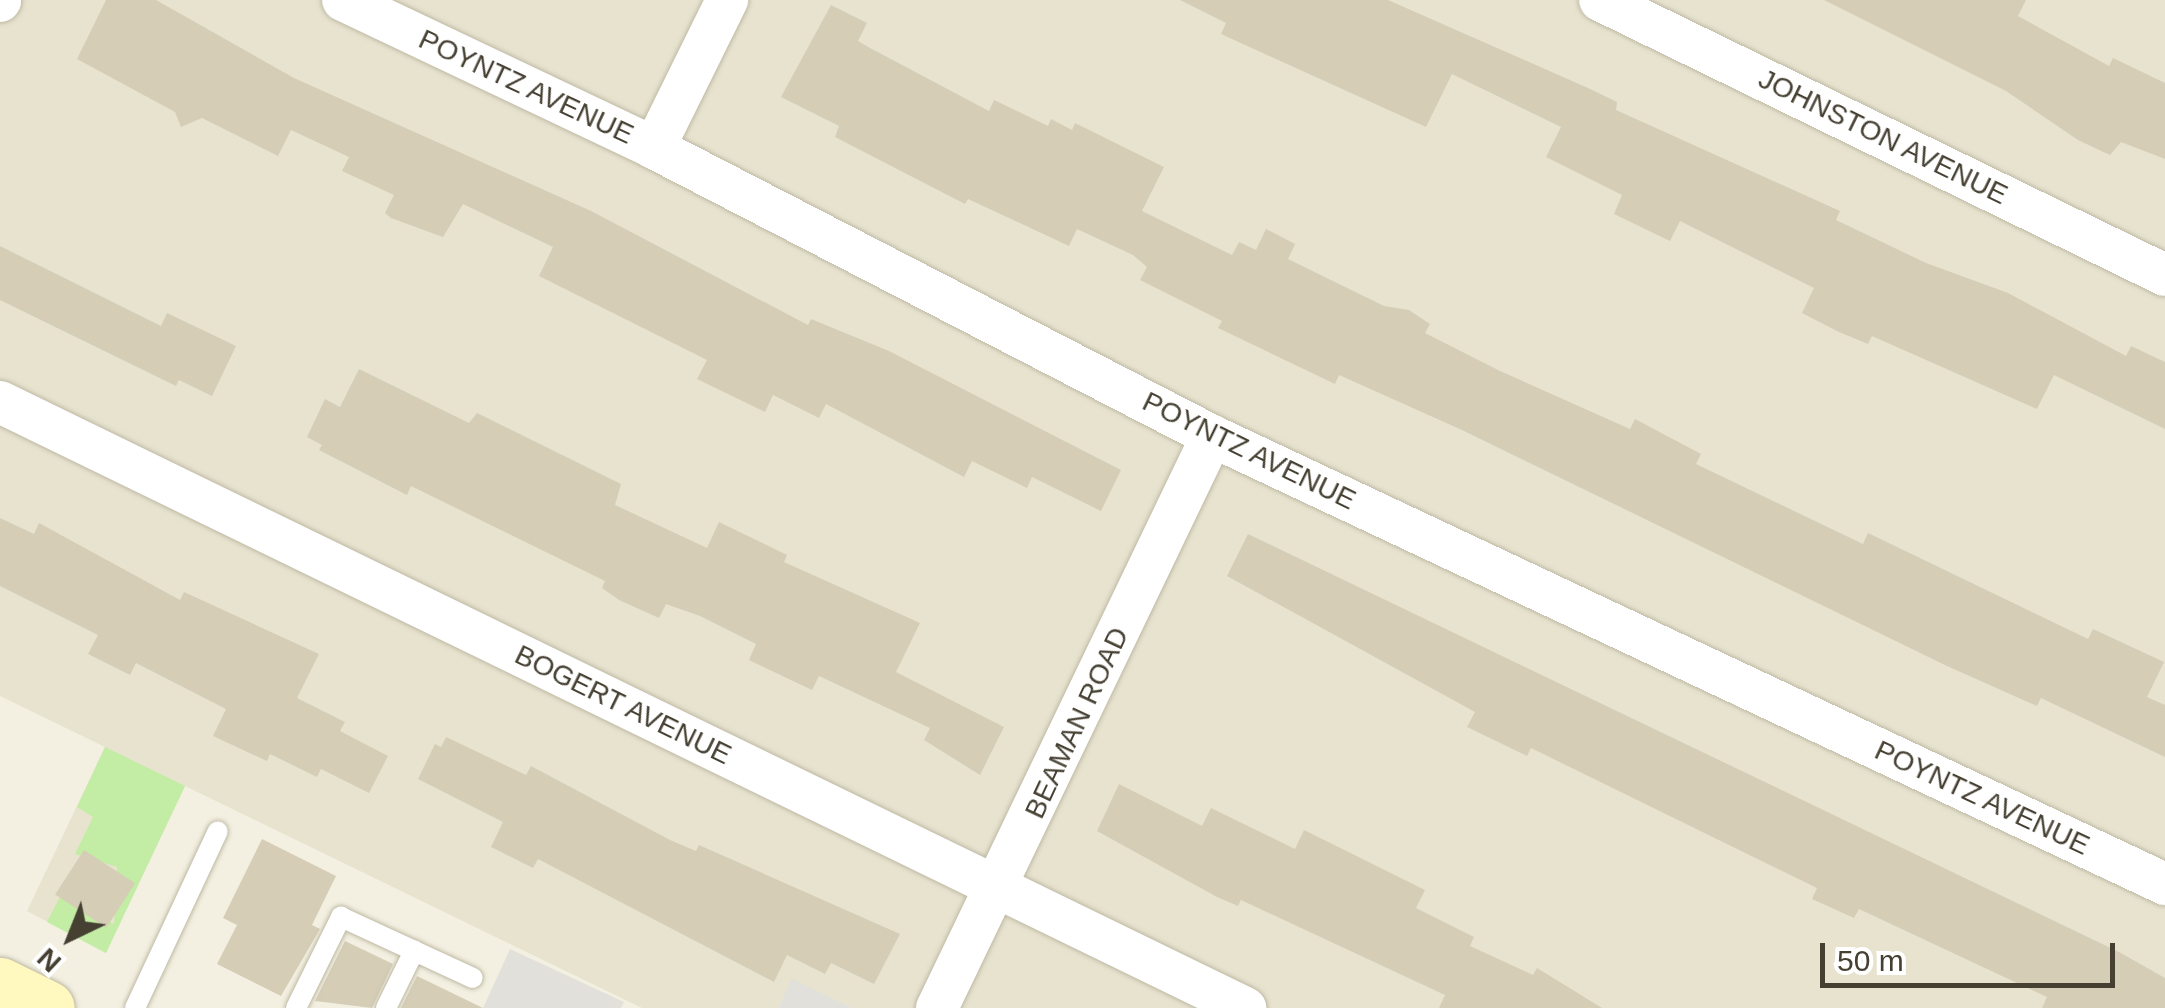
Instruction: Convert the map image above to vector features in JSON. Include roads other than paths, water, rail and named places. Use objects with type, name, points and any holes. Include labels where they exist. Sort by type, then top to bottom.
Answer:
[{"type":"main road","points":[[0,985],[47,1008]]},
{"type":"street","name":"POYNTZ AVENUE","points":[[343,0],[654,148],[1212,436],[2165,884]]},
{"type":"street","points":[[654,148],[728,0]]},
{"type":"street","name":"JOHNSTON AVENUE","points":[[1600,0],[2165,275]]},
{"type":"street","name":"BOGERT AVENUE","points":[[0,402],[1246,1008]]},
{"type":"street","name":"BEAMAN ROAD","points":[[937,1008],[1212,436]]},
{"type":"lane","points":[[135,1008],[218,831]]},
{"type":"lane","points":[[296,1008],[341,918],[473,978]]},
{"type":"lane","points":[[386,1008],[414,951]]}]
